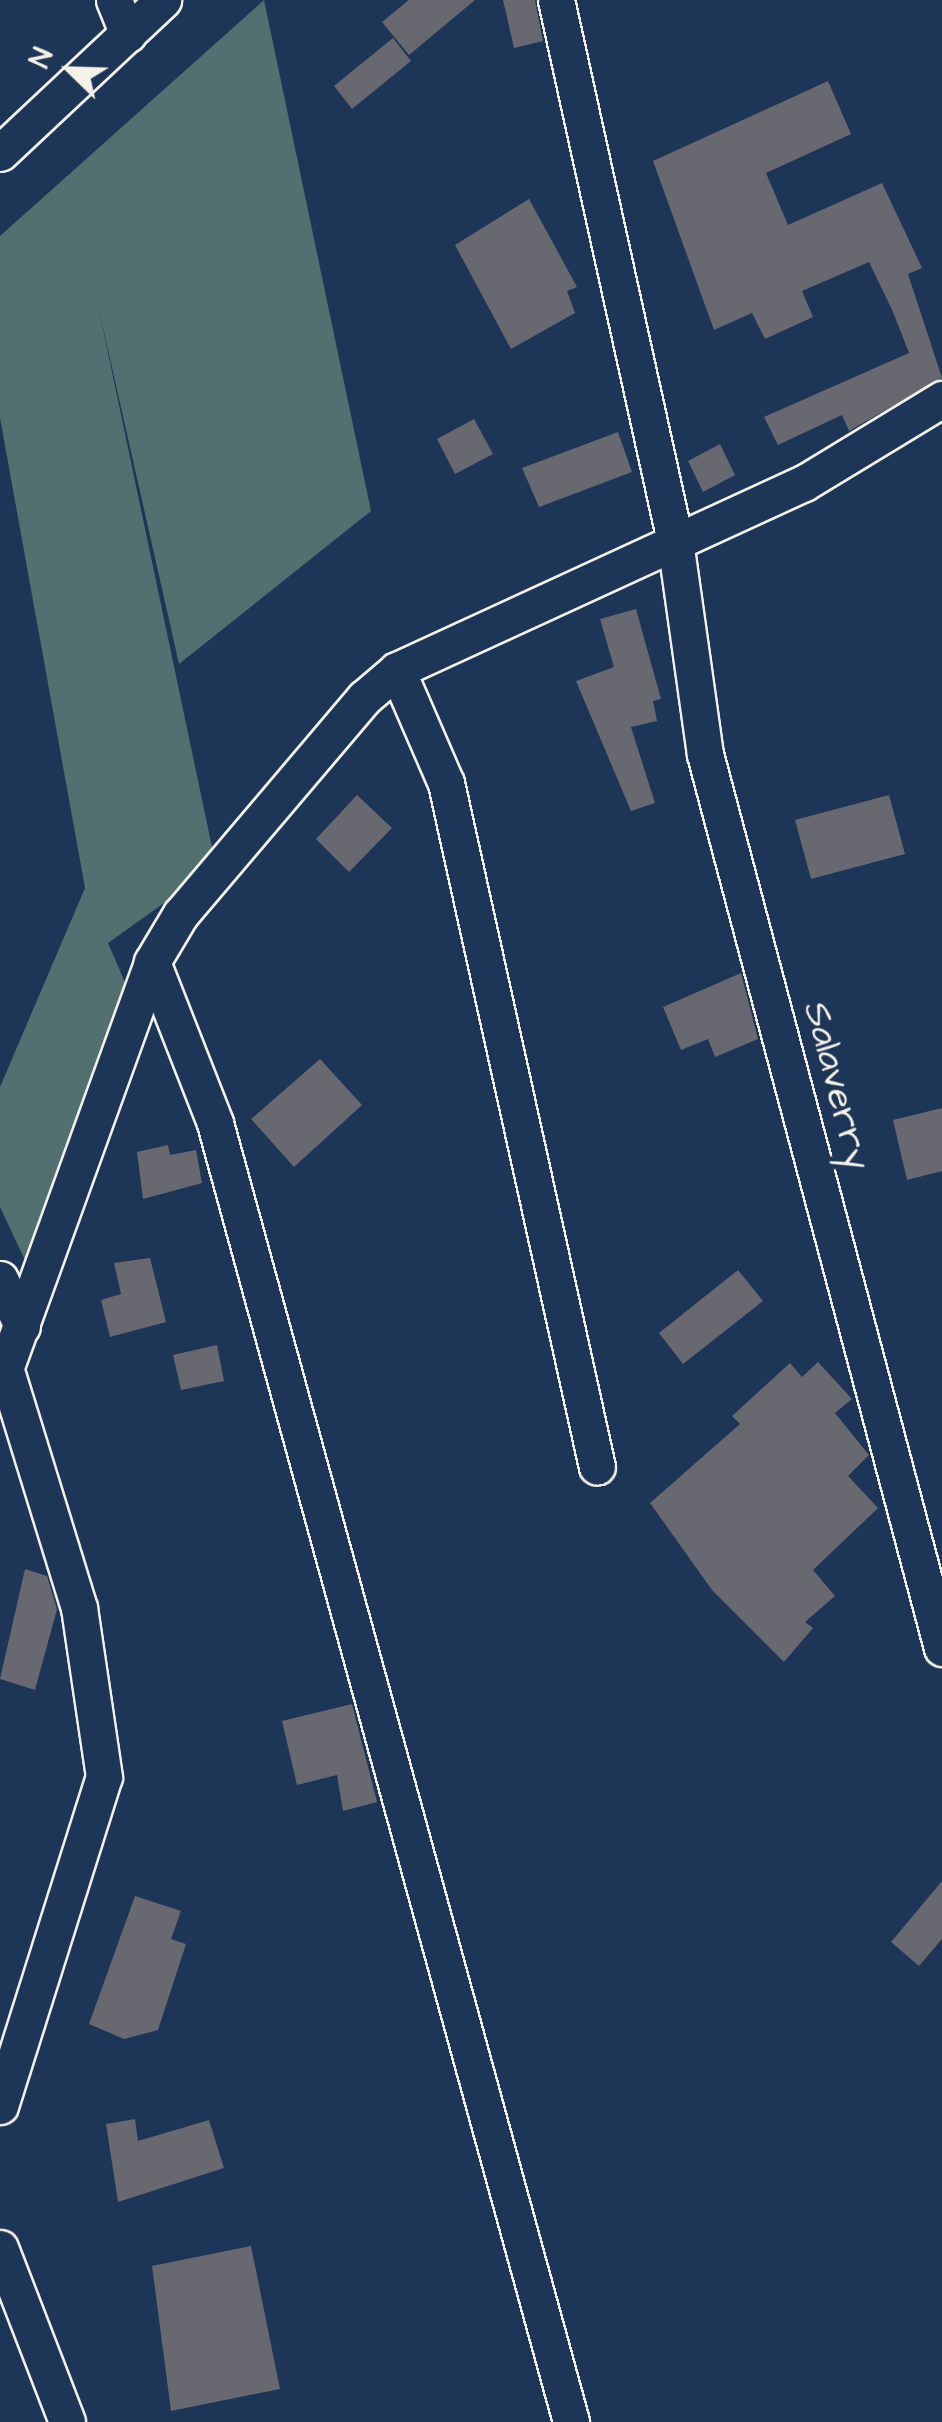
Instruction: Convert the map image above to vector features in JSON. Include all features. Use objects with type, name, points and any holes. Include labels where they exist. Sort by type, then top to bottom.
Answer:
[{"type":"street","points":[[114,0],[128,34]]},
{"type":"street","points":[[0,154],[164,0]]},
{"type":"street","name":"Salaverry","points":[[556,0],[675,541],[706,754],[942,1648]]},
{"type":"street","points":[[0,2106],[104,1776],[79,1608],[2,1375],[152,962],[330,736],[397,670],[804,483],[942,399]]},
{"type":"street","points":[[397,670],[446,783],[598,1466]]},
{"type":"street","points":[[152,962],[215,1123],[571,2422]]},
{"type":"street","points":[[0,1279],[22,1326]]},
{"type":"street","points":[[0,2248],[68,2422]]},
{"type":"green space","points":[[264,0],[371,511],[179,664],[99,310],[216,866],[108,943],[139,1015],[39,1290],[0,1207],[0,1087],[85,888],[0,418],[0,236]]},
{"type":"building","points":[[409,0],[475,0],[409,55],[382,22]]},
{"type":"building","points":[[503,0],[535,0],[543,41],[514,48]]},
{"type":"building","points":[[393,38],[411,61],[352,109],[334,86]]},
{"type":"building","points":[[828,81],[851,134],[766,173],[788,225],[882,183],[922,268],[908,274],[942,378],[849,431],[842,415],[778,445],[764,417],[909,353],[893,312],[869,262],[802,291],[813,317],[765,339],[752,313],[714,330],[653,161]]},
{"type":"building","points":[[529,199],[577,287],[567,291],[575,313],[511,349],[455,245]]},
{"type":"building","points":[[474,419],[493,454],[455,474],[437,439]]},
{"type":"building","points":[[618,432],[632,472],[539,507],[522,468]]},
{"type":"building","points":[[720,444],[735,475],[703,492],[688,461]]},
{"type":"building","points":[[636,609],[661,699],[653,701],[657,721],[631,727],[655,803],[631,811],[576,681],[614,667],[600,619]]},
{"type":"building","points":[[357,795],[392,828],[349,872],[316,839]]},
{"type":"building","points":[[889,795],[905,854],[811,879],[795,820]]},
{"type":"building","points":[[741,973],[758,1039],[715,1057],[708,1039],[681,1050],[663,1007]]},
{"type":"building","points":[[320,1059],[362,1105],[294,1167],[251,1119]]},
{"type":"building","points":[[942,1108],[942,1171],[907,1180],[893,1120]]},
{"type":"building","points":[[168,1145],[170,1155],[196,1150],[202,1183],[143,1199],[137,1152]]},
{"type":"building","points":[[150,1258],[166,1322],[110,1337],[101,1300],[121,1294],[114,1263]]},
{"type":"building","points":[[738,1270],[763,1301],[683,1364],[659,1333]]},
{"type":"building","points":[[217,1345],[224,1381],[181,1390],[173,1355]]},
{"type":"building","points":[[818,1362],[852,1399],[835,1413],[869,1455],[848,1476],[878,1508],[813,1570],[835,1596],[805,1622],[813,1628],[784,1662],[712,1590],[650,1503],[740,1424],[732,1416],[790,1363],[802,1377]]},
{"type":"building","points":[[25,1569],[47,1576],[57,1609],[35,1690],[0,1679]]},
{"type":"building","points":[[352,1704],[377,1802],[343,1811],[337,1775],[297,1785],[282,1721]]},
{"type":"building","points":[[942,1881],[942,1939],[919,1966],[891,1942]]},
{"type":"building","points":[[135,1896],[181,1911],[171,1939],[186,1944],[158,2030],[124,2039],[89,2024]]},
{"type":"building","points":[[135,2119],[138,2141],[209,2120],[224,2168],[118,2202],[106,2124]]},
{"type":"building","points":[[251,2246],[280,2389],[171,2411],[152,2266]]}]
